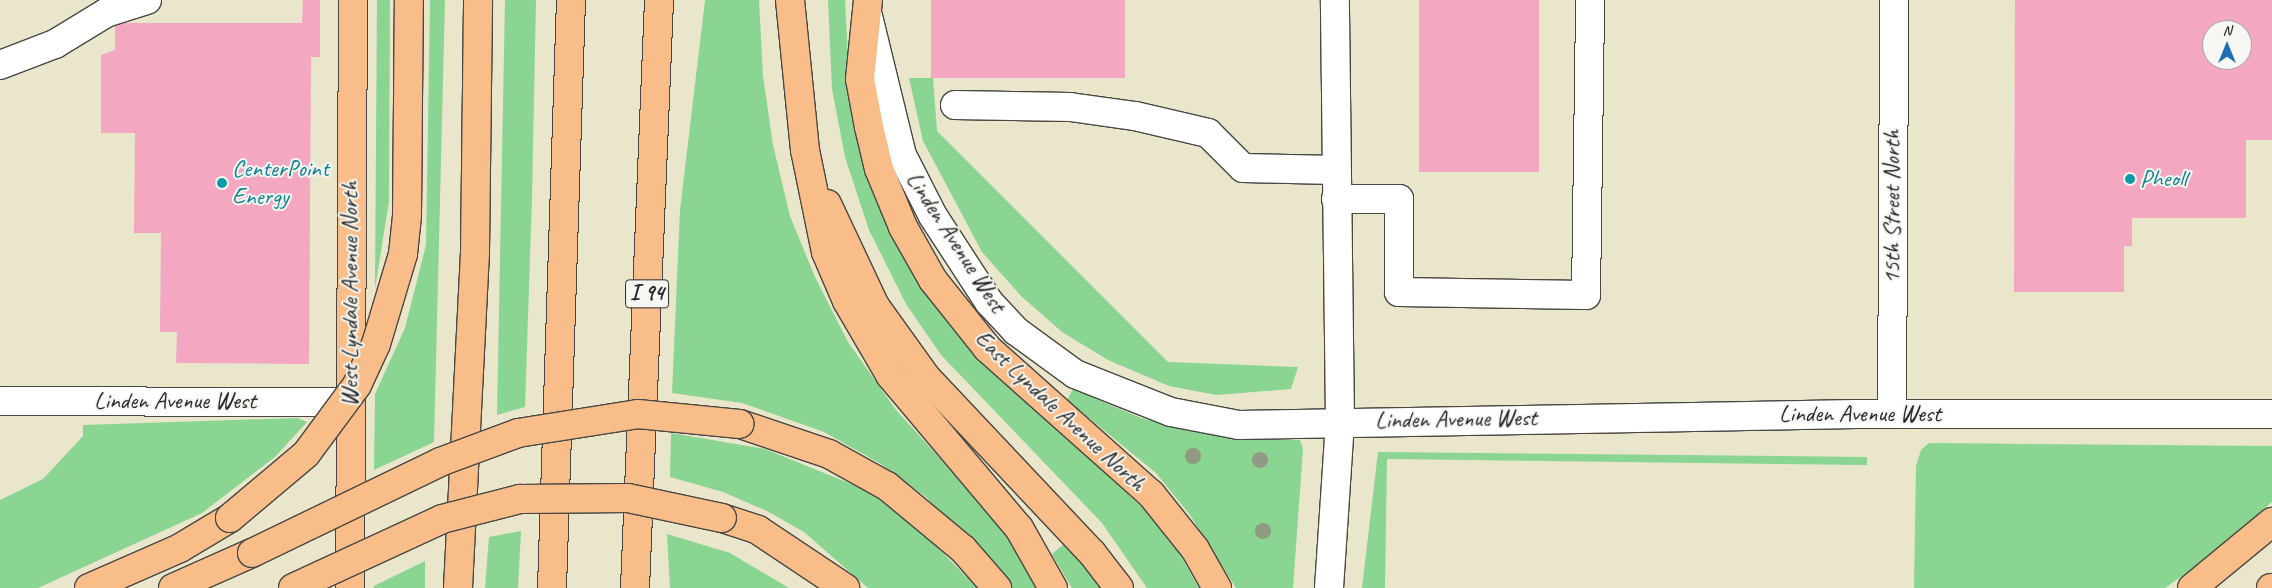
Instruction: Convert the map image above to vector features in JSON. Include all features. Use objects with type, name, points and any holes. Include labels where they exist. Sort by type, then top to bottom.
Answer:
[{"type":"main road","name":"West Lyndale Avenue North","points":[[350,588],[349,402],[353,0]]},
{"type":"main road","points":[[89,588],[180,548],[230,518],[312,448],[357,385],[376,344],[400,264],[407,215],[409,0]]},
{"type":"main road","points":[[458,588],[475,250],[478,0]]},
{"type":"main road","points":[[552,588],[571,0]]},
{"type":"main road","name":"I 94","points":[[635,588],[659,0]]},
{"type":"main road","points":[[790,0],[796,90],[810,168],[826,252],[847,301],[890,375],[1019,528],[1054,588]]},
{"type":"main road","name":"East Lyndale Avenue North","points":[[868,8],[860,79],[879,169],[903,227],[933,280],[987,348],[1151,494],[1195,549],[1217,588]]},
{"type":"main road","points":[[810,168],[875,306],[899,341],[964,421],[1092,552],[1119,588]]},
{"type":"main road","points":[[173,588],[440,462],[518,433],[638,414],[740,424],[829,454],[887,486],[963,549],[997,588]]},
{"type":"main road","points":[[293,588],[442,519],[520,499],[628,498],[722,518],[758,530],[845,588]]},
{"type":"main road","points":[[2192,588],[2272,522]]},
{"type":"street","points":[[0,66],[55,44],[106,13],[147,0]]},
{"type":"street","points":[[1329,588],[1340,421],[1335,0]]},
{"type":"street","points":[[1336,198],[1400,199],[1399,292],[1586,295],[1590,0]]},
{"type":"street","name":"15th Street North","points":[[1892,414],[1894,0]]},
{"type":"street","name":"Linden Avenue West","points":[[868,8],[902,155],[933,216],[979,286],[1016,330],[1075,374],[1171,412],[1240,425],[1340,421],[1892,414],[2272,414]]},
{"type":"street","points":[[955,105],[1070,107],[1135,116],[1208,133],[1243,168],[1336,170]]},
{"type":"street","name":"Linden Avenue West","points":[[0,401],[349,402]]},
{"type":"green space","points":[[377,0],[390,0],[389,201],[375,289]]},
{"type":"green space","points":[[430,0],[445,0],[434,442],[374,470],[375,394],[405,328],[426,245]]},
{"type":"green space","points":[[505,0],[536,0],[525,407],[497,415]]},
{"type":"green space","points":[[705,0],[759,0],[763,76],[773,145],[790,216],[815,277],[848,342],[896,410],[997,521],[1039,588],[1010,588],[926,497],[881,464],[824,432],[742,403],[672,393],[680,210]]},
{"type":"green space","points":[[828,0],[845,0],[851,115],[883,218],[916,279],[986,365],[1143,508],[1178,551],[1199,588],[1147,588],[1102,523],[941,355],[906,304],[869,230],[845,157],[832,89]]},
{"type":"green space","points":[[909,78],[933,78],[937,131],[1168,362],[1298,367],[1291,389],[1216,395],[1169,386],[1108,360],[1062,332],[1021,296],[982,252],[923,141]]},
{"type":"green space","points":[[1073,389],[1141,418],[1189,430],[1234,438],[1300,440],[1303,449],[1293,588],[1236,588],[1190,515],[1156,473],[1067,400]]},
{"type":"green space","points":[[297,418],[307,422],[275,457],[202,513],[38,588],[0,588],[0,500],[43,479],[83,436],[83,425]]},
{"type":"green space","points":[[671,433],[765,449],[876,494],[917,526],[977,588],[868,588],[804,532],[767,511],[723,492],[670,477]]},
{"type":"green space","points":[[1929,443],[2272,446],[2272,502],[2210,556],[2165,588],[1914,588],[1916,466],[1921,450]]},
{"type":"green space","points":[[1378,452],[1867,457],[1867,465],[1387,459],[1385,588],[1362,588]]},
{"type":"green space","points":[[521,531],[518,588],[485,588],[489,537]]},
{"type":"green space","points":[[667,534],[730,553],[789,588],[670,588]]},
{"type":"green space","points":[[1064,544],[1103,588],[1072,588],[1052,554]]},
{"type":"green space","points":[[425,561],[425,588],[374,588],[374,586]]},
{"type":"building","name":"CenterPoint Energy","points":[[303,0],[320,0],[320,57],[311,57],[309,364],[176,363],[177,332],[160,332],[161,233],[134,233],[135,133],[101,133],[101,55],[115,50],[115,23],[302,23]]},
{"type":"building","points":[[931,0],[1125,0],[1125,78],[931,78]]},
{"type":"building","points":[[1419,0],[1539,0],[1539,172],[1419,172]]},
{"type":"building","name":"Pheoll","points":[[2015,0],[2272,0],[2272,140],[2246,140],[2246,218],[2132,218],[2132,246],[2124,246],[2124,292],[2014,292]]},
{"type":"place","name":"Pheoll","points":[[2130,179]]},
{"type":"place","name":"CenterPoint Energy","points":[[222,183]]}]
